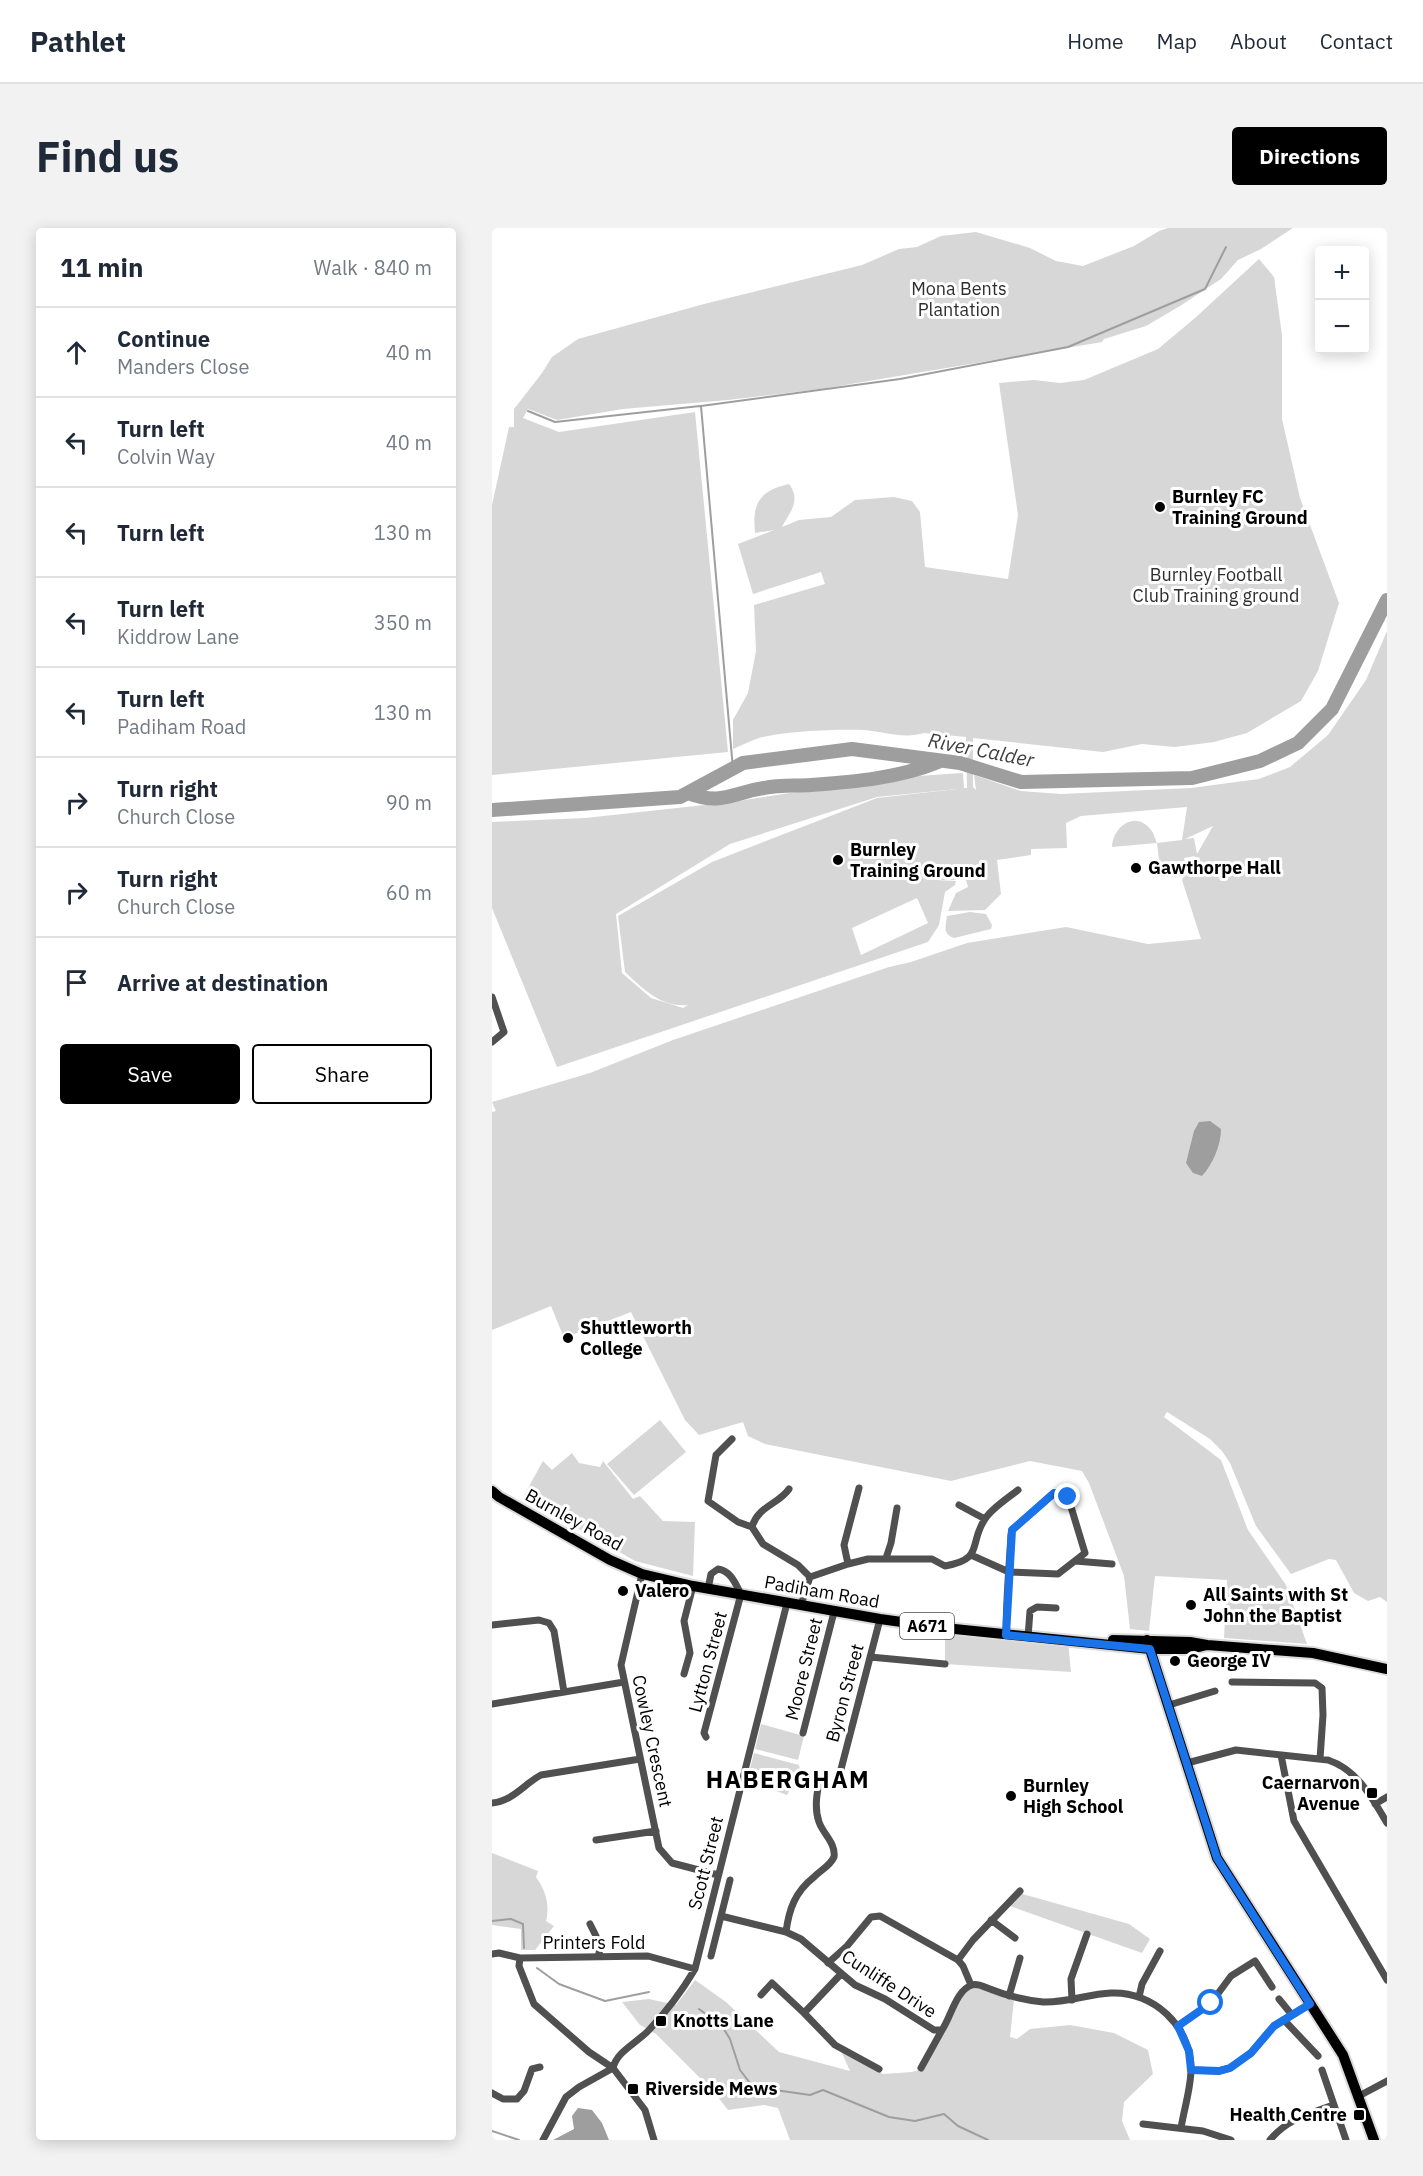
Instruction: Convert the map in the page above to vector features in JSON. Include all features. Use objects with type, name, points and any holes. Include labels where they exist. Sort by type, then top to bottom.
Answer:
[{"type":"main road","name":"Burnley Road","points":[[492,1491],[578,1543],[642,1574]]},
{"type":"main road","name":"Padiham Road","points":[[642,1574],[693,1586],[880,1619],[1068,1641],[1191,1649],[1208,1645],[1313,1653],[1387,1669]]},
{"type":"main road","points":[[1148,1645],[1217,1858],[1343,2055],[1374,2140]]},
{"type":"street","points":[[492,997],[504,1032],[492,1042]]},
{"type":"street","points":[[732,1439],[716,1455],[708,1501],[738,1522],[752,1527],[763,1544],[798,1565],[810,1577]]},
{"type":"street","points":[[848,1564],[844,1545],[859,1488]]},
{"type":"street","points":[[752,1527],[754,1520],[770,1503],[785,1495],[789,1489]]},
{"type":"street","points":[[810,1577],[868,1559],[932,1559],[945,1566],[961,1563],[971,1555],[985,1519],[1018,1490]]},
{"type":"street","points":[[971,1555],[1009,1572],[1058,1574],[1085,1553],[1068,1497],[1063,1493],[1054,1493],[1012,1530],[1009,1572],[1006,1635]]},
{"type":"street","points":[[959,1505],[985,1519]]},
{"type":"street","points":[[886,1558],[897,1508]]},
{"type":"street","points":[[1075,1561],[1113,1564]]},
{"type":"street","points":[[708,1588],[711,1574],[718,1569],[725,1570],[741,1594]]},
{"type":"street","name":"Cowley Crescent","points":[[642,1574],[621,1665],[659,1848],[672,1863],[718,1875]]},
{"type":"street","points":[[801,1605],[810,1577]]},
{"type":"street","points":[[684,1674],[690,1653],[684,1621],[693,1586]]},
{"type":"street","name":"Lytton Street","points":[[706,1737],[704,1733],[741,1594]]},
{"type":"street","name":"Scott Street","points":[[613,2068],[620,2055],[647,2032],[668,2008],[695,1969],[787,1603]]},
{"type":"street","points":[[1028,1637],[1030,1611],[1036,1607],[1056,1608]]},
{"type":"street","name":"Moore Street","points":[[803,1733],[834,1612]]},
{"type":"street","name":"Byron Street","points":[[840,1773],[880,1619]]},
{"type":"street","points":[[492,1625],[539,1620],[549,1623],[554,1631],[564,1692]]},
{"type":"street","points":[[870,1657],[945,1664]]},
{"type":"street","points":[[492,1704],[624,1682]]},
{"type":"street","points":[[1232,1682],[1315,1683],[1322,1688],[1320,1759]]},
{"type":"street","points":[[1169,1704],[1215,1691]]},
{"type":"street","points":[[1187,1763],[1236,1750],[1320,1759],[1341,1764],[1351,1771],[1387,1823]]},
{"type":"street","points":[[1281,1755],[1294,1821],[1387,1980]]},
{"type":"street","points":[[492,1803],[505,1801],[541,1775],[640,1759]]},
{"type":"street","points":[[786,1932],[789,1914],[796,1896],[804,1885],[828,1866],[834,1857],[833,1845],[819,1822],[817,1795],[820,1778]]},
{"type":"street","points":[[1375,1804],[1387,1797]]},
{"type":"street","points":[[596,1840],[656,1831]]},
{"type":"street","points":[[711,1956],[730,1880]]},
{"type":"street","points":[[958,1960],[991,1920],[1020,1891]]},
{"type":"street","points":[[828,1963],[847,1946],[867,1921],[876,1915],[886,1918],[958,1960],[971,1985]]},
{"type":"street","name":"Cunliffe Drive","points":[[721,1916],[786,1932],[809,1944],[841,1974],[931,2029],[937,2031],[943,2028]]},
{"type":"street","points":[[991,1920],[1015,1938]]},
{"type":"street","points":[[590,1924],[599,1933],[600,1957]]},
{"type":"street","points":[[1072,2000],[1071,1979],[1087,1934]]},
{"type":"street","points":[[1139,1996],[1160,1951]]},
{"type":"street","name":"Printers Fold","points":[[492,1954],[499,1953],[520,1958],[648,1956],[695,1969]]},
{"type":"street","points":[[520,1958],[519,1966],[534,2004],[602,2063],[613,2068],[645,2110],[654,2140]]},
{"type":"street","points":[[1009,1996],[1020,1958]]},
{"type":"street","points":[[1178,2026],[1211,2003],[1231,1976],[1255,1961],[1272,1987]]},
{"type":"street","points":[[804,2013],[841,1974]]},
{"type":"street","points":[[761,1995],[772,1983],[835,2045],[879,2069]]},
{"type":"street","points":[[921,2068],[960,1995],[971,1985],[983,1986],[1009,1996],[1042,2002],[1072,2000],[1109,1993],[1139,1996],[1157,2006],[1178,2026],[1189,2051],[1191,2070],[1181,2128]]},
{"type":"street","points":[[1279,1999],[1292,2015]]},
{"type":"street","points":[[1191,2070],[1219,2071],[1230,2068],[1240,2062],[1268,2032],[1310,2004]]},
{"type":"street","points":[[1284,2020],[1318,2056]]},
{"type":"street","points":[[492,2093],[500,2098],[517,2099],[524,2091],[532,2069],[540,2067]]},
{"type":"street","points":[[543,2140],[566,2097],[613,2068]]},
{"type":"street","points":[[1322,2070],[1346,2140]]},
{"type":"street","points":[[1357,2097],[1387,2081]]},
{"type":"street","points":[[1270,2140],[1294,2119],[1333,2105]]},
{"type":"street","points":[[1143,2124],[1215,2134],[1231,2140]]},
{"type":"green space","name":"Mona Bents Plantation","points":[[1168,228],[1293,228],[1261,249],[1238,260],[1221,279],[1180,306],[1146,326],[1104,339],[1102,342],[821,389],[623,409],[557,420],[528,409],[523,418],[559,432],[695,412],[728,752],[492,775],[492,505],[509,427],[514,427],[514,409],[552,357],[578,339],[704,304],[862,265],[899,249],[917,247],[941,236],[976,232],[1030,248],[1056,261],[1083,266],[1134,246]]},
{"type":"green space","name":"Burnley Football Club Training ground","points":[[1259,259],[1274,277],[1282,335],[1282,419],[1300,498],[1339,603],[1318,671],[1301,701],[1247,733],[1214,742],[1175,747],[1142,744],[1103,752],[973,738],[973,787],[976,790],[974,775],[1021,791],[1061,794],[1191,788],[1259,779],[1290,767],[1328,735],[1366,680],[1387,631],[1387,1602],[1380,1597],[1368,1601],[1354,1593],[1336,1560],[1329,1559],[1291,1574],[1256,1526],[1230,1463],[1222,1451],[1210,1439],[1167,1412],[1164,1417],[1221,1460],[1248,1530],[1286,1585],[1307,1644],[1224,1638],[1227,1580],[1155,1576],[1149,1631],[1130,1629],[1124,1576],[1089,1483],[1082,1471],[1030,1461],[951,1481],[765,1444],[748,1436],[743,1422],[699,1435],[685,1420],[631,1312],[564,1338],[551,1306],[492,1330],[492,1112],[496,1111],[492,1102],[590,1073],[673,1040],[967,943],[1066,927],[1148,944],[1201,939],[1182,880],[1195,856],[1184,858],[1186,869],[1181,877],[1161,877],[1157,843],[1182,840],[1187,807],[1081,816],[1066,823],[1067,848],[1031,849],[1031,855],[997,860],[1001,894],[985,910],[948,911],[956,893],[968,887],[966,880],[936,880],[956,881],[955,885],[945,892],[939,925],[928,942],[557,1067],[492,908],[492,822],[585,818],[732,802],[887,778],[963,773],[964,788],[967,788],[966,737],[924,733],[902,735],[865,730],[811,731],[759,738],[733,749],[733,720],[748,693],[756,651],[754,605],[825,584],[821,572],[753,594],[738,544],[774,530],[755,533],[755,514],[760,500],[771,490],[789,484],[793,490],[794,501],[791,512],[782,527],[799,520],[831,517],[855,500],[894,497],[912,501],[920,512],[925,567],[1008,579],[1018,515],[999,383],[1034,380],[1060,383],[1084,380],[1158,349]],"holes":[[[957,789],[877,798],[712,862],[618,916],[625,972],[646,991],[670,1004],[651,998],[622,973],[616,914],[730,844],[877,797]],[[1213,826],[1197,854],[1194,838],[1185,839]],[[917,898],[928,923],[861,955],[852,928]],[[670,1004],[688,1005],[683,1008]]]},
{"type":"green space","points":[[1132,821],[1145,824],[1152,831],[1157,843],[1112,847],[1116,833],[1126,823]]},
{"type":"green space","points":[[970,912],[986,914],[992,925],[991,929],[954,938],[950,936],[946,929],[947,916]]},
{"type":"green space","points":[[660,1420],[686,1452],[634,1495],[607,1464]]},
{"type":"green space","points":[[572,1453],[579,1463],[600,1467],[603,1461],[633,1499],[640,1496],[663,1521],[695,1522],[693,1576],[635,1561],[523,1497],[543,1461],[552,1470]]},
{"type":"green space","points":[[945,1628],[1068,1641],[1071,1672],[945,1664]]},
{"type":"green space","points":[[761,1724],[804,1736],[798,1760],[755,1749]]},
{"type":"green space","points":[[754,1753],[799,1765],[800,1770],[787,1795],[747,1780]]},
{"type":"green space","points":[[492,1853],[538,1871],[536,1877],[545,1893],[547,1904],[546,1921],[554,1926],[535,1950],[521,1950],[521,1929],[492,1925]]},
{"type":"green space","points":[[1019,1893],[1129,1924],[1150,1939],[1142,1953],[1010,1906]]},
{"type":"green space","points":[[695,1980],[726,2002],[779,2052],[850,2071],[841,2051],[883,2074],[912,2072],[925,2068],[960,1995],[971,1985],[1014,2000],[1010,2037],[1017,2039],[1030,2029],[1070,2025],[1114,2033],[1148,2050],[1153,2074],[1124,2102],[1122,2121],[1130,2140],[790,2140],[778,2108],[764,2105],[728,2110],[714,2092],[656,2034],[640,2025],[622,2002],[649,1999],[676,2005]]},
{"type":"shaded area","points":[[1210,1121],[1221,1129],[1221,1135],[1216,1154],[1202,1176],[1193,1173],[1186,1163],[1194,1131],[1199,1122]]},
{"type":"shaded area","points":[[578,2108],[592,2110],[602,2123],[609,2140],[553,2140],[574,2129],[572,2116]]},
{"type":"waterway","points":[[733,769],[701,406],[900,379],[1068,347],[1205,289],[1226,247]]},
{"type":"waterway","points":[[528,411],[555,422],[700,406]]},
{"type":"waterway","name":"River Calder","points":[[492,810],[680,797],[743,763],[852,749],[960,763],[1021,782],[1192,778],[1260,761],[1298,743],[1332,709],[1387,600]]},
{"type":"waterway","points":[[688,793],[699,797],[718,798],[770,787],[827,784],[876,778],[908,772],[938,762]]},
{"type":"waterway","points":[[492,1921],[511,1919],[523,1924],[524,1948]]},
{"type":"waterway","points":[[537,1968],[559,1984],[605,2001],[649,1992]]},
{"type":"waterway","points":[[699,2009],[722,2026],[730,2039],[740,2070],[750,2083],[768,2089],[810,2095],[823,2090],[889,2117],[915,2121],[944,2114],[958,2126],[988,2140]]},
{"type":"waterway","points":[[492,2131],[519,2140]]},
{"type":"place","name":"Burnley FC Training Ground","points":[[1160,507]]},
{"type":"place","name":"Burnley Training Ground","points":[[838,860]]},
{"type":"place","name":"Gawthorpe Hall","points":[[1136,868]]},
{"type":"place","name":"Shuttleworth College","points":[[568,1338]]},
{"type":"place","name":"Valero","points":[[623,1591]]},
{"type":"place","name":"All Saints with St John the Baptist","points":[[1191,1605]]},
{"type":"place","name":"George IV","points":[[1175,1661]]},
{"type":"place","name":"Caernarvon Avenue","points":[[1372,1793]]},
{"type":"place","name":"Burnley High School","points":[[1011,1796]]},
{"type":"place","name":"Knotts Lane","points":[[661,2021]]},
{"type":"place","name":"Riverside Mews","points":[[633,2089]]},
{"type":"place","name":"Health Centre","points":[[1359,2115]]},
{"type":"district","name":"HABERGHAM","points":[[788,1780]]},
{"type":"route","points":[[1068,1497],[1063,1493],[1054,1493],[1047,1497],[1012,1530],[1006,1635],[1150,1649],[1217,1858],[1310,2004],[1274,2026],[1251,2053],[1230,2068],[1219,2071],[1191,2070],[1189,2051],[1178,2026],[1211,2003]]}]
